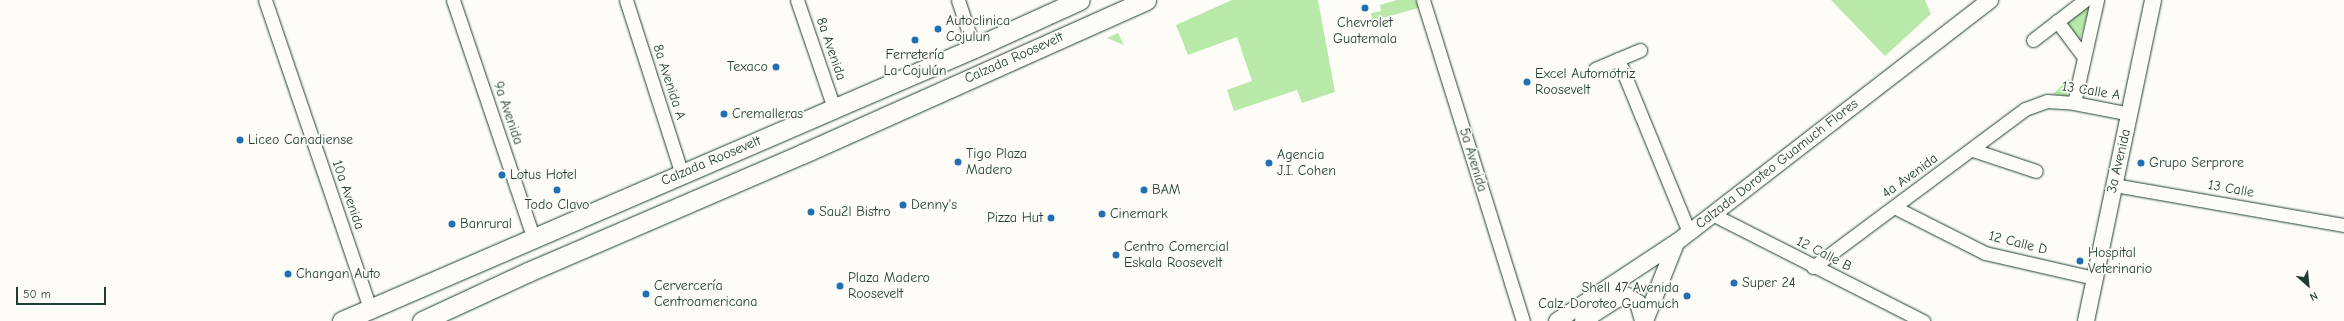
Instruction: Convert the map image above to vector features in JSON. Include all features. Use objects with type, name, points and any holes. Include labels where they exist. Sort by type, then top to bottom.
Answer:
[{"type":"highway","name":"Calzada Roosevelt","points":[[342,321],[533,237],[974,48],[1080,0]]},
{"type":"highway","name":"Calzada Roosevelt","points":[[422,321],[528,272],[1146,0]]},
{"type":"highway","points":[[696,199],[693,188],[698,179],[778,144],[803,122]]},
{"type":"highway","points":[[528,272],[551,251],[675,197],[683,187],[682,174]]},
{"type":"main road","name":"Calzada Doroteo Guamuch Flores","points":[[1557,321],[1683,237],[1990,0]]},
{"type":"main road","name":"3a Avenida","points":[[2086,321],[2130,114],[2152,0]]},
{"type":"main road","points":[[1644,321],[1683,237]]},
{"type":"main road","points":[[1583,321],[1615,300],[1627,296],[1638,303],[1644,321]]},
{"type":"street","name":"10a Avenida","points":[[265,0],[370,308]]},
{"type":"street","name":"9a Avenida","points":[[453,0],[533,237]]},
{"type":"street","name":"8a Avenida A","points":[[626,0],[682,174]]},
{"type":"street","name":"8a Avenida","points":[[797,0],[834,108]]},
{"type":"street","points":[[958,0],[974,48]]},
{"type":"street","name":"5a Avenida","points":[[1423,0],[1523,321]]},
{"type":"street","points":[[2033,40],[2085,0]]},
{"type":"street","points":[[2074,103],[2097,0]]},
{"type":"street","points":[[2057,21],[2084,57]]},
{"type":"street","points":[[1595,69],[1640,50]]},
{"type":"street","points":[[1618,59],[1683,237]]},
{"type":"street","name":"13 Calle A","points":[[2025,109],[2046,101],[2074,103],[2130,114]]},
{"type":"street","name":"4a Avenida","points":[[1813,267],[1973,150],[2025,109]]},
{"type":"street","points":[[1973,150],[2036,171]]},
{"type":"street","name":"13 Calle","points":[[2114,185],[2344,225]]},
{"type":"street","name":"12 Calle D","points":[[1894,208],[1985,253],[2094,278]]},
{"type":"street","name":"12 Calle B","points":[[1712,214],[1813,267],[1923,321]]},
{"type":"green space","points":[[1232,0],[1318,0],[1335,92],[1302,103],[1297,90],[1234,111],[1227,90],[1252,81],[1237,37],[1188,55],[1176,25]]},
{"type":"green space","points":[[1397,0],[1416,0],[1418,8],[1372,21],[1371,13],[1381,11],[1380,5]]},
{"type":"green space","points":[[1831,0],[1925,0],[1931,14],[1885,56]]},
{"type":"green space","points":[[2090,5],[2079,42],[2065,23]]},
{"type":"green space","points":[[1118,33],[1124,45],[1107,38]]},
{"type":"green space","points":[[2069,78],[2067,96],[2053,94]]},
{"type":"place","name":"Chevrolet Guatemala","points":[[1365,8]]},
{"type":"place","name":"Autoclinica Cojulun","points":[[938,29]]},
{"type":"place","name":"Ferretería La Cojulún","points":[[915,40]]},
{"type":"place","name":"Texaco","points":[[776,67]]},
{"type":"place","name":"Excel Automotriz Roosevelt","points":[[1527,82]]},
{"type":"place","name":"Cremalleras","points":[[724,114]]},
{"type":"place","name":"Liceo Canadiense","points":[[240,140]]},
{"type":"place","name":"Tigo Plaza Madero","points":[[958,162]]},
{"type":"place","name":"Agencia J.I. Cohen","points":[[1269,163]]},
{"type":"place","name":"Grupo Serprore","points":[[2141,163]]},
{"type":"place","name":"Lotus Hotel","points":[[502,175]]},
{"type":"place","name":"Todo Clavo","points":[[557,190]]},
{"type":"place","name":"BAM","points":[[1144,190]]},
{"type":"place","name":"Denny's","points":[[903,205]]},
{"type":"place","name":"Sau2l Bistro","points":[[811,212]]},
{"type":"place","name":"Cinemark","points":[[1102,214]]},
{"type":"place","name":"Pizza Hut","points":[[1051,218]]},
{"type":"place","name":"Banrural","points":[[452,224]]},
{"type":"place","name":"Centro Comercial Eskala Roosevelt","points":[[1116,255]]},
{"type":"place","name":"Hospital Veterinario","points":[[2080,261]]},
{"type":"place","name":"Changan Auto","points":[[288,274]]},
{"type":"place","name":"Super 24","points":[[1734,283]]},
{"type":"place","name":"Plaza Madero Roosevelt","points":[[840,286]]},
{"type":"place","name":"Cervercería Centroamericana","points":[[646,294]]},
{"type":"place","name":"Shell 47 Avenida Calz. Doroteo Guamuch","points":[[1687,296]]}]
